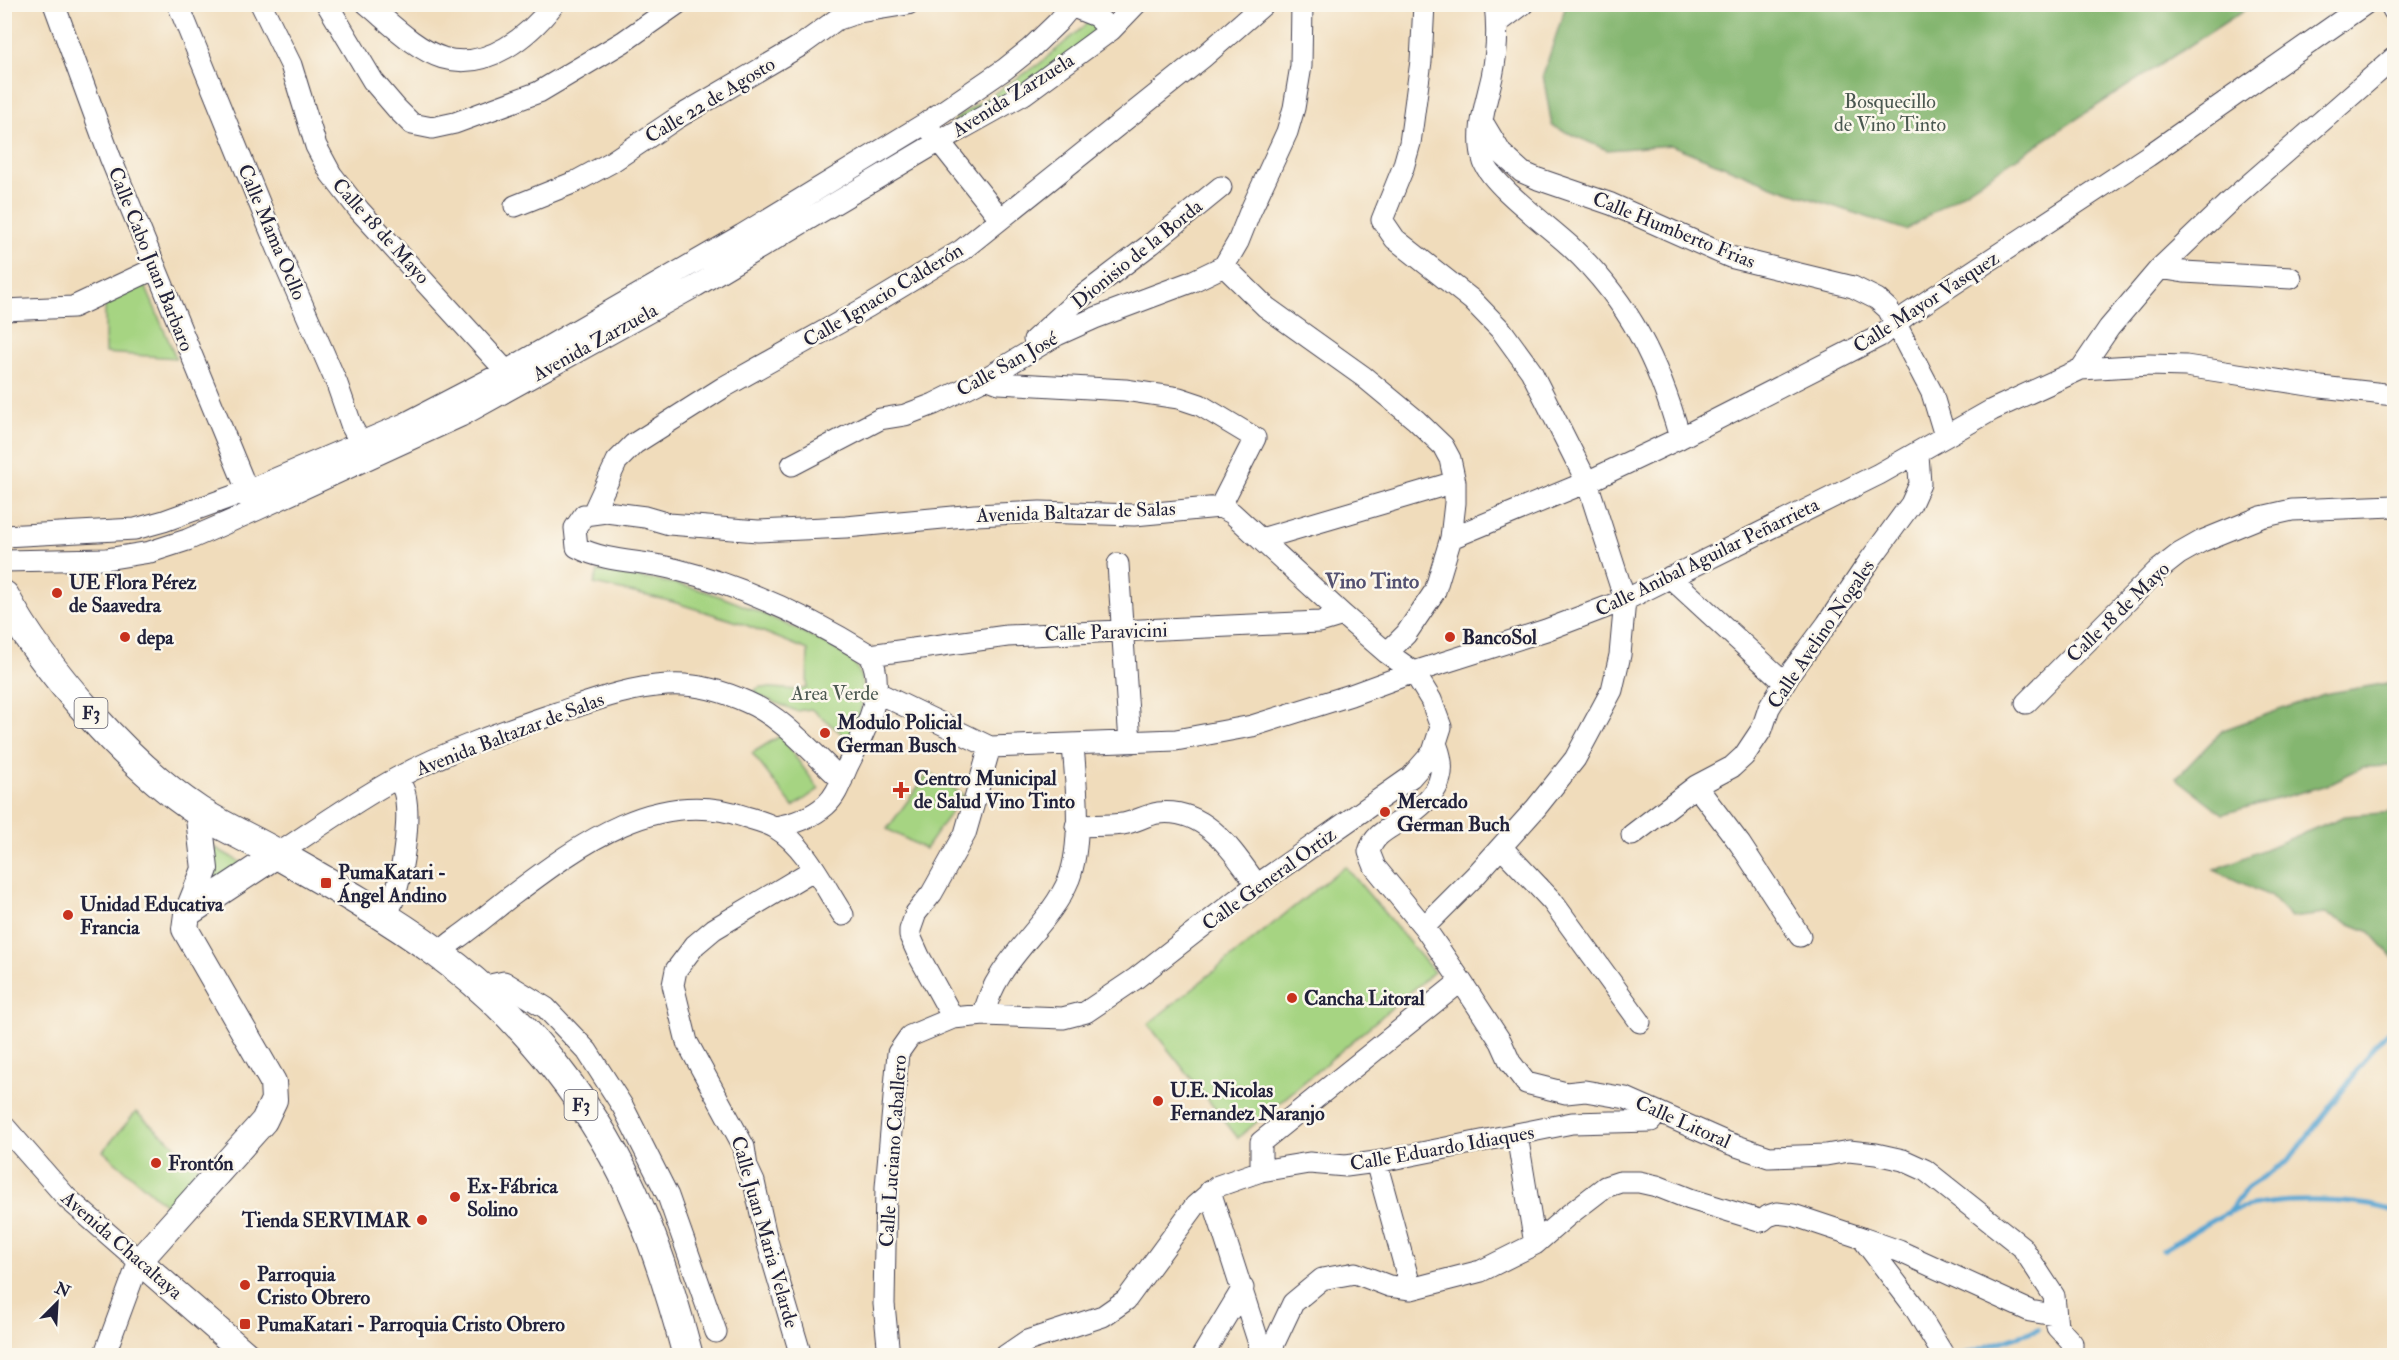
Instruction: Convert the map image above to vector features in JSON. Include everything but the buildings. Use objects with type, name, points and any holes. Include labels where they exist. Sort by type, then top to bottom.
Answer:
[{"type":"highway","name":"F3","points":[[4,596],[17,619],[60,678],[104,728],[146,770],[198,810],[384,918],[439,954],[481,987],[520,1025],[555,1065],[604,1139],[640,1209],[677,1316],[688,1356]]},
{"type":"main road","points":[[139,1261],[264,1121],[274,1100],[273,1082],[185,929],[187,914],[206,869],[198,810]]},
{"type":"main road","points":[[187,914],[278,855]]},
{"type":"main road","name":"Avenida Chacaltaya","points":[[139,1261],[248,1356]]},
{"type":"street","name":"Calle Cabo Juan Barbaro","points":[[54,4],[102,135],[256,510]]},
{"type":"street","name":"Calle Mama Ocllo","points":[[178,4],[278,249],[365,451]]},
{"type":"street","name":"Calle 18 de Mayo","points":[[261,4],[291,65],[315,146],[331,174],[359,210],[506,371]]},
{"type":"street","points":[[327,4],[373,81],[412,124],[432,128],[455,123],[539,92],[623,42],[677,4]]},
{"type":"street","points":[[367,4],[429,51],[444,58],[458,60],[475,59],[492,54],[518,41],[552,5]]},
{"type":"street","name":"Calle 22 de Agosto","points":[[515,206],[575,182],[610,163],[676,118],[800,46],[836,20],[859,12],[908,4]]},
{"type":"street","name":"Avenida Zarzuela","points":[[4,536],[135,530],[461,416],[696,286],[938,142],[1024,94],[1111,30],[1136,4]]},
{"type":"street","name":"Calle Ignacio Calderón","points":[[593,513],[617,461],[634,444],[724,387],[928,272],[962,250],[1091,148],[1264,4]]},
{"type":"street","points":[[1302,4],[1301,66],[1294,108],[1287,132],[1238,242],[1224,266],[1266,307],[1364,376],[1433,435],[1443,446],[1450,459],[1455,482],[1455,503],[1451,538],[1435,591],[1406,634],[1387,653]]},
{"type":"street","points":[[1424,4],[1421,61],[1410,143],[1403,168],[1382,220],[1395,239],[1472,300],[1502,331],[1531,371],[1587,482],[1625,600],[1620,655],[1612,690],[1575,759],[1501,847],[1424,927]]},
{"type":"street","points":[[1523,4],[1510,15],[1496,12],[1497,45],[1480,144],[1484,164],[1493,176],[1531,213],[1572,248],[1620,302],[1650,352],[1680,438]]},
{"type":"street","name":"Calle Mayor Vasquez","points":[[1451,538],[1587,482],[1680,438],[1880,336],[2148,156],[2366,4]]},
{"type":"street","points":[[2390,4],[2394,11]]},
{"type":"street","points":[[1070,5],[1096,16],[1111,30]]},
{"type":"street","name":"Avenida Zarzuela","points":[[4,561],[127,557],[187,540],[256,510],[365,451],[742,235],[926,123],[1014,62],[1046,34],[1070,5]]},
{"type":"street","points":[[2081,369],[2109,328],[2160,268],[2228,203],[2394,58]]},
{"type":"street","points":[[926,123],[938,142],[1000,218]]},
{"type":"street","name":"Calle Humberto Frias","points":[[1483,123],[1501,153],[1522,172],[1611,204],[1730,257],[1853,287],[1877,299],[1888,309],[1897,323],[1932,393],[1945,436]]},
{"type":"street","name":"Dionisio de la Borda","points":[[1033,349],[1032,345],[1037,337],[1080,298],[1221,187]]},
{"type":"street","name":"Calle San José","points":[[792,465],[880,419],[905,415],[986,378],[1033,349],[1095,318],[1191,282],[1224,266]]},
{"type":"street","points":[[4,310],[73,308],[156,268]]},
{"type":"street","points":[[2160,268],[2184,272],[2291,278]]},
{"type":"street","name":"Calle Anibal Aguilar Peñarrieta","points":[[876,692],[990,747],[1176,740],[1252,726],[1351,696],[1414,672],[1546,630],[1625,600],[1918,454],[1992,410],[2081,369],[2149,364],[2186,366],[2321,387],[2394,395]]},
{"type":"street","points":[[986,378],[999,383],[1125,390],[1179,398],[1200,405],[1255,438],[1220,507],[1232,513],[1343,615],[1387,653],[1414,672],[1438,714],[1441,727],[1437,746]]},
{"type":"street","name":"Calle Avelino Nogales","points":[[1632,835],[1696,786],[1732,767],[1744,756],[1762,729],[1769,708],[1784,682],[1911,504],[1920,484],[1918,454]]},
{"type":"street","points":[[1261,539],[1455,482]]},
{"type":"street","name":"Calle 18 de Mayo","points":[[2026,703],[2156,572],[2179,554],[2202,541],[2261,517],[2292,510],[2394,506]]},
{"type":"street","name":"Avenida Baltazar de Salas","points":[[593,513],[606,512],[669,524],[758,531],[846,527],[975,515],[1040,512],[1134,515],[1220,507]]},
{"type":"street","points":[[593,513],[584,515],[575,528],[574,535],[577,547],[594,556],[674,568],[746,593],[810,621],[870,656],[877,674],[876,692],[860,744],[836,794],[811,816],[800,822],[775,827]]},
{"type":"street","points":[[1118,564],[1130,743]]},
{"type":"street","points":[[1670,577],[1784,682]]},
{"type":"street","name":"Calle Paravicini","points":[[870,656],[1007,636],[1320,622],[1343,615]]},
{"type":"street","name":"Avenida Baltazar de Salas","points":[[278,855],[354,802],[398,778],[471,744],[605,697],[668,685],[698,687],[721,693],[766,711],[842,780]]},
{"type":"street","points":[[984,1015],[990,994],[1003,972],[1054,906],[1065,886],[1074,860],[1076,826],[1073,745]]},
{"type":"street","name":"Calle General Ortiz","points":[[984,1015],[1063,1018],[1086,1012],[1135,979],[1257,885],[1411,777],[1437,746]]},
{"type":"street","name":"Calle Litoral","points":[[1437,746],[1443,771],[1438,785],[1429,798],[1406,818],[1375,838],[1369,852],[1375,867],[1424,927],[1461,981],[1501,1042],[1510,1062],[1526,1083],[1566,1093],[1586,1091],[1626,1098],[1728,1143],[1769,1157],[1858,1152],[1903,1160],[1925,1170],[2022,1246],[2054,1296],[2054,1315],[2057,1327],[2072,1343],[2072,1356]]},
{"type":"street","points":[[953,1018],[919,956],[910,936],[910,930],[916,913],[932,893],[965,834],[990,747]]},
{"type":"street","points":[[384,918],[391,910],[399,885],[406,826],[405,795],[398,778]]},
{"type":"street","points":[[1696,786],[1740,844],[1800,936]]},
{"type":"street","points":[[439,954],[447,944],[555,862],[622,824],[660,812],[705,809],[740,815],[775,827],[798,847],[843,915]]},
{"type":"street","points":[[1076,826],[1123,824],[1156,813],[1169,813],[1202,821],[1230,849],[1257,885]]},
{"type":"street","points":[[1501,847],[1552,901],[1640,1022]]},
{"type":"street","name":"Calle Juan Maria Velarde","points":[[801,1356],[767,1241],[754,1182],[747,1167],[744,1147],[687,1042],[673,984],[676,970],[695,945],[714,929],[747,907],[813,870]]},
{"type":"street","points":[[1261,1171],[1261,1142],[1461,981]]},
{"type":"street","points":[[481,987],[504,982],[546,1008],[586,1051],[623,1107],[668,1196],[716,1332]]},
{"type":"street","name":"Calle Luciano Caballero","points":[[889,1356],[884,1304],[886,1187],[898,1053],[910,1036],[953,1018],[984,1015]]},
{"type":"street","name":"Calle Eduardo Idiaques","points":[[1005,1356],[1028,1341],[1103,1316],[1126,1300],[1190,1213],[1210,1191],[1227,1182],[1261,1171],[1309,1163],[1346,1167],[1376,1162],[1572,1123],[1651,1121],[1658,1112]]},
{"type":"street","name":"Avenida Chacaltaya","points":[[4,1126],[67,1198],[139,1261]]},
{"type":"street","points":[[1517,1135],[1535,1244]]},
{"type":"street","points":[[1376,1162],[1411,1289]]},
{"type":"street","points":[[1266,1356],[1293,1303],[1322,1279],[1355,1273],[1389,1286],[1411,1289],[1481,1271],[1535,1244],[1605,1187],[1620,1182],[1639,1182],[1657,1186],[1690,1199],[1762,1221],[1778,1213],[1793,1215],[1899,1251],[2030,1311],[2054,1315]]},
{"type":"street","points":[[1210,1191],[1266,1356]]},
{"type":"street","points":[[1862,1238],[1913,1305],[1944,1356]]},
{"type":"street","points":[[104,1356],[139,1261]]},
{"type":"street","points":[[1202,1356],[1243,1288]]},
{"type":"green space","name":"Bosquecillo de Vino Tinto","points":[[1566,4],[2252,5],[1906,230],[1775,187],[1671,145],[1607,150],[1552,126],[1543,75]]},
{"type":"green space","points":[[1089,22],[1098,25],[1083,52],[950,126],[959,116],[1038,65]]},
{"type":"green space","points":[[144,283],[176,358],[105,353],[105,299]]},
{"type":"green space","name":"Area Verde","points":[[598,571],[669,583],[710,593],[789,625],[847,657],[856,666],[860,675],[863,694],[860,713],[850,740],[811,709],[796,711],[757,695],[755,690],[760,687],[798,690],[807,688],[808,650],[741,623],[670,601],[594,584]]},
{"type":"green space","points":[[2394,682],[2394,766],[2363,767],[2327,785],[2223,814],[2176,778],[2223,730],[2324,694]]},
{"type":"green space","points":[[780,736],[819,789],[793,807],[752,753]]},
{"type":"green space","points":[[929,772],[963,795],[925,849],[887,829]]},
{"type":"green space","points":[[2394,812],[2394,959],[2370,932],[2325,914],[2291,918],[2270,896],[2214,870],[2345,816]]},
{"type":"green space","points":[[214,847],[247,866],[215,884]]},
{"type":"green space","name":"Cancha Litoral","points":[[1345,866],[1434,972],[1238,1138],[1148,1024]]},
{"type":"green space","name":"Frontón","points":[[136,1112],[201,1168],[168,1207],[103,1151]]},
{"type":"waterway","points":[[2228,1213],[2248,1187],[2288,1161],[2349,1082],[2375,1044],[2394,1026]]},
{"type":"waterway","points":[[2163,1250],[2227,1213],[2245,1207],[2287,1201],[2334,1201],[2394,1211]]},
{"type":"waterway","points":[[1959,1356],[2038,1329]]},
{"type":"place","name":"UE Flora Pérez de Saavedra","points":[[57,593]]},
{"type":"place","name":"depa","points":[[125,637]]},
{"type":"place","name":"BancoSol","points":[[1450,637]]},
{"type":"place","name":"Modulo Policial German Busch","points":[[825,733]]},
{"type":"place","name":"Centro Municipal de Salud Vino Tinto","points":[[901,790]]},
{"type":"place","name":"Mercado German Buch","points":[[1385,812]]},
{"type":"place","name":"PumaKatari - Ángel Andino","points":[[326,883]]},
{"type":"place","name":"Unidad Educativa Francia","points":[[68,915]]},
{"type":"place","name":"Cancha Litoral","points":[[1292,998]]},
{"type":"place","name":"U.E. Nicolas Fernandez Naranjo","points":[[1158,1101]]},
{"type":"place","name":"Frontón","points":[[156,1163]]},
{"type":"place","name":"Ex-Fábrica Solino","points":[[455,1197]]},
{"type":"place","name":"Tienda SERVIMAR","points":[[422,1220]]},
{"type":"place","name":"Parroquia Cristo Obrero","points":[[245,1285]]},
{"type":"place","name":"PumaKatari - Parroquia Cristo Obrero","points":[[245,1324]]},
{"type":"district","name":"Vino Tinto","points":[[1372,581]]}]
